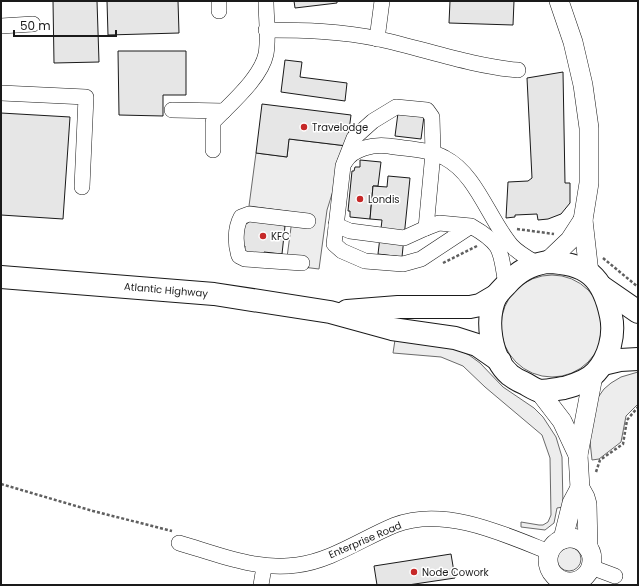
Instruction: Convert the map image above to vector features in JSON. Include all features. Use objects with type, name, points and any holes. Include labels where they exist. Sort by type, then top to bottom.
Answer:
[{"type":"highway","points":[[638,312],[599,273],[572,264],[543,263],[520,271],[501,290],[491,313],[491,324],[495,349],[500,361],[510,375],[539,391],[575,385],[598,370],[620,360],[638,359]]},
{"type":"highway","points":[[598,370],[611,341],[612,322],[599,273]]},
{"type":"highway","name":"Atlantic Highway","points":[[1,277],[214,294],[330,312],[392,329],[455,338],[477,345],[500,361]]},
{"type":"highway","name":"Atlantic Highway","points":[[330,312],[398,307],[470,307],[480,305],[501,290]]},
{"type":"main road","points":[[543,263],[570,240],[583,220],[589,183],[589,128],[583,85],[573,42],[559,1]]},
{"type":"main road","points":[[583,220],[599,273]]},
{"type":"main road","points":[[588,548],[587,504],[580,486],[578,455],[598,370]]},
{"type":"main road","points":[[539,391],[562,421],[578,455]]},
{"type":"main road","points":[[563,539],[572,502],[580,486]]},
{"type":"main road","points":[[563,539],[577,539],[588,548],[592,555],[581,577],[571,582],[557,578],[552,579],[548,559],[549,552],[557,542],[563,539]]},
{"type":"street","points":[[213,150],[213,122],[246,88],[260,69],[266,54],[266,1]]},
{"type":"street","points":[[377,39],[382,1]]},
{"type":"street","points":[[1,26],[33,24]]},
{"type":"street","points":[[266,30],[320,30],[377,39],[434,52],[493,68],[518,70]]},
{"type":"street","points":[[1,93],[86,97],[82,187]]},
{"type":"street","points":[[426,228],[433,153],[432,117],[427,110],[396,107],[373,121],[354,138],[343,166],[334,244],[342,251],[365,261],[403,264],[421,258],[471,226]]},
{"type":"street","points":[[172,110],[224,111]]},
{"type":"street","points":[[343,166],[348,157],[364,148],[382,146],[433,153],[445,158],[458,167],[511,245],[526,257],[543,263]]},
{"type":"street","points":[[302,263],[245,259],[239,256],[236,248],[237,234],[242,217],[249,214],[308,221]]},
{"type":"street","points":[[336,225],[350,231],[404,238],[439,223],[471,226],[491,239],[501,252],[501,290]]},
{"type":"street","name":"Enterprise Road","points":[[176,537],[264,567],[298,565],[321,559],[396,525],[434,519],[460,521],[479,526],[549,552]]},
{"type":"street","points":[[262,585],[264,567]]},
{"type":"street","points":[[581,577],[615,576]]},
{"type":"path","points":[[599,273],[638,287]]},
{"type":"path","points":[[580,486],[594,475],[600,460],[623,444],[627,420],[638,407]]},
{"type":"path","points":[[1,484],[176,537]]},
{"type":"shaded area","points":[[289,139],[347,146],[327,210],[319,269],[286,265],[293,212],[249,206],[256,153],[287,157]]},
{"type":"shaded area","points":[[552,275],[571,279],[588,290],[599,307],[603,326],[599,345],[588,362],[571,373],[552,377],[533,373],[516,362],[505,345],[501,326],[505,307],[516,290],[533,279]]},
{"type":"shaded area","points":[[395,340],[457,349],[469,355],[480,363],[503,387],[534,408],[543,417],[556,437],[562,457],[563,507],[557,508],[554,523],[545,530],[521,527],[521,522],[543,525],[548,522],[551,515],[550,458],[542,435],[485,387],[463,366],[441,357],[393,353]]},
{"type":"shaded area","points":[[638,372],[638,404],[626,416],[621,442],[599,459],[592,460],[589,432],[594,403],[604,389],[611,383],[621,377]]},
{"type":"shaded area","points":[[569,547],[574,548],[580,554],[580,564],[574,570],[569,571],[564,570],[558,564],[557,559],[558,554],[564,548]]},
{"type":"building","points":[[53,1],[97,1],[99,62],[54,63]]},
{"type":"building","points":[[107,1],[178,1],[179,33],[108,35]]},
{"type":"building","points":[[294,1],[337,1],[337,3],[295,8]]},
{"type":"building","points":[[450,1],[514,1],[513,25],[449,23]]},
{"type":"building","points":[[118,51],[186,51],[186,95],[163,95],[163,116],[119,115]]},
{"type":"building","points":[[285,60],[302,62],[300,77],[347,83],[345,101],[281,92]]},
{"type":"building","points":[[563,72],[565,183],[570,183],[570,203],[561,214],[548,219],[538,220],[537,214],[515,215],[515,217],[506,218],[508,182],[528,181],[532,178],[527,78]]},
{"type":"building","name":"Travelodge","points":[[262,104],[351,115],[347,146],[289,139],[287,157],[256,153]]},
{"type":"building","points":[[1,113],[70,117],[63,219],[1,215]]},
{"type":"building","points":[[398,113],[424,116],[421,139],[395,136]]},
{"type":"building","name":"Londis","points":[[360,160],[381,162],[378,186],[373,186],[370,219],[350,217],[350,211],[348,211],[352,171],[354,171],[355,167],[360,167]]},
{"type":"building","points":[[388,176],[410,178],[402,257],[378,254],[382,220],[370,219],[373,186],[387,187]]},
{"type":"building","name":"KFC","points":[[249,218],[285,226],[282,254],[264,252],[264,255],[244,254],[245,246],[241,246],[244,223],[248,223]]},
{"type":"building","name":"Node Cowork","points":[[451,554],[455,578],[408,585],[377,585],[374,566]]},
{"type":"place","name":"Travelodge","points":[[304,127]]},
{"type":"place","name":"Londis","points":[[360,199]]},
{"type":"place","name":"KFC","points":[[263,236]]},
{"type":"place","name":"Node Cowork","points":[[414,572]]}]
